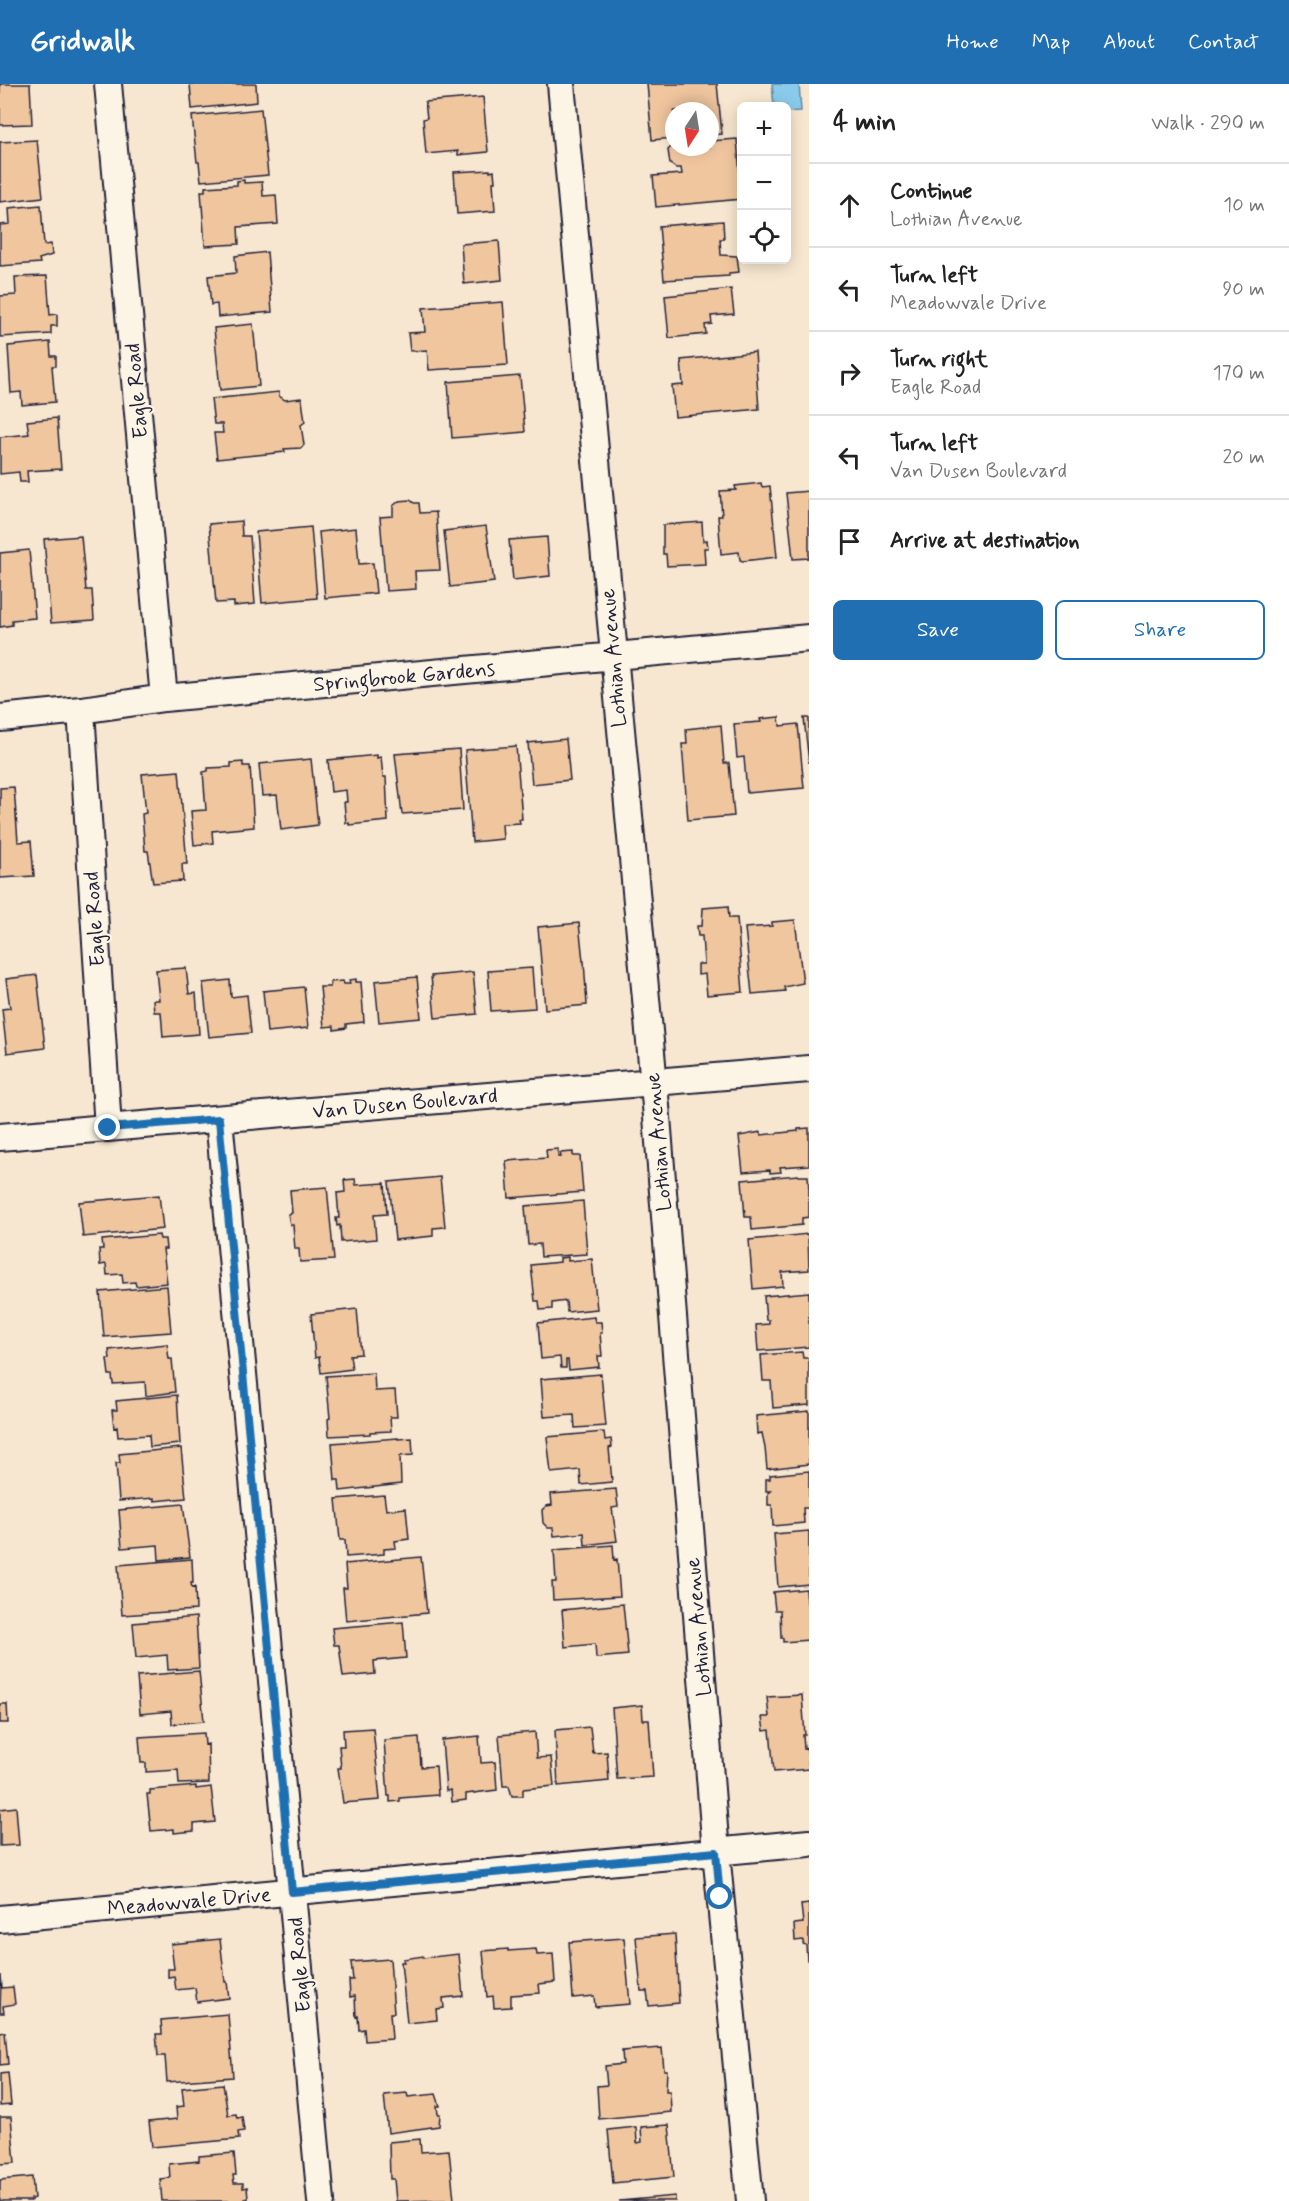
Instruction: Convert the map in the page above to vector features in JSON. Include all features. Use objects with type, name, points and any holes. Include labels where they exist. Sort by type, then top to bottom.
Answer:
[{"type":"street","name":"Eagle Road","points":[[108,84],[164,698]]},
{"type":"street","name":"Lothian Avenue","points":[[561,84],[654,1082],[716,1852],[750,2201]]},
{"type":"street","name":"Springbrook Gardens","points":[[0,718],[81,710],[164,698],[809,638]]},
{"type":"street","name":"Eagle Road","points":[[81,710],[108,1128]]},
{"type":"street","name":"Van Dusen Boulevard","points":[[0,1137],[809,1069]]},
{"type":"street","name":"Eagle Road","points":[[219,1119],[321,2201]]},
{"type":"street","name":"Meadowvale Drive","points":[[0,1918],[809,1843]]},
{"type":"water","points":[[772,84],[799,84],[801,111],[791,112],[791,102],[774,102]]},
{"type":"building","points":[[0,84],[30,84],[32,124],[0,125]]},
{"type":"building","points":[[190,84],[256,84],[257,102],[192,109]]},
{"type":"building","points":[[647,84],[717,84],[719,102],[665,102],[665,139],[652,140]]},
{"type":"building","points":[[483,97],[488,152],[458,155],[458,151],[426,154],[423,119],[427,118],[425,102]]},
{"type":"building","points":[[719,104],[722,134],[719,134]]},
{"type":"building","points":[[261,109],[268,175],[201,181],[192,116]]},
{"type":"building","points":[[737,139],[737,199],[656,207],[653,176],[682,174],[681,168],[670,164],[669,156],[719,156],[719,140]]},
{"type":"building","points":[[37,140],[43,197],[0,202],[0,142]]},
{"type":"building","points":[[490,170],[490,172],[494,171],[495,211],[457,214],[454,172]]},
{"type":"building","points":[[244,180],[244,183],[262,182],[263,196],[276,195],[278,224],[238,227],[239,244],[205,246],[201,191],[205,191],[205,187],[237,185],[237,181]]},
{"type":"building","points":[[41,205],[44,245],[51,244],[52,255],[39,259],[40,263],[0,266],[0,225],[10,224],[9,208]]},
{"type":"building","points":[[723,221],[724,239],[720,239],[721,255],[737,256],[739,272],[729,273],[729,276],[664,280],[659,226]]},
{"type":"building","points":[[499,241],[502,280],[464,284],[461,244]]},
{"type":"building","points":[[267,252],[272,312],[218,317],[217,304],[211,305],[208,276],[236,273],[235,256]]},
{"type":"building","points":[[47,276],[50,315],[57,314],[57,326],[51,326],[51,334],[0,337],[0,296],[16,295],[15,277]]},
{"type":"building","points":[[731,289],[734,314],[711,316],[712,324],[705,325],[706,334],[669,338],[665,296]]},
{"type":"building","points":[[503,302],[508,365],[429,370],[427,350],[410,351],[408,333],[425,332],[423,308]]},
{"type":"building","points":[[253,324],[259,386],[220,390],[214,328]]},
{"type":"building","points":[[50,342],[51,356],[56,356],[56,366],[52,366],[55,402],[22,405],[21,392],[11,393],[8,346]]},
{"type":"building","points":[[755,352],[759,409],[675,417],[672,386],[683,385],[681,360]]},
{"type":"building","points":[[520,376],[525,432],[452,438],[448,382]]},
{"type":"building","points":[[279,392],[279,396],[285,400],[301,398],[302,400],[305,422],[301,425],[304,445],[301,448],[284,449],[285,452],[217,459],[214,433],[223,433],[222,424],[214,424],[211,399]]},
{"type":"building","points":[[57,418],[61,469],[27,471],[28,482],[20,482],[19,472],[0,474],[0,437],[29,434],[27,421]]},
{"type":"building","points":[[761,483],[762,487],[770,486],[777,557],[743,561],[740,560],[739,552],[721,554],[718,516],[722,516],[720,491],[736,490],[735,486]]},
{"type":"building","points":[[809,491],[809,558],[793,559],[786,493]]},
{"type":"building","points":[[410,500],[419,503],[420,513],[436,512],[440,570],[415,571],[416,589],[386,591],[380,517],[393,516],[393,506],[399,501]]},
{"type":"building","points":[[241,521],[242,536],[250,536],[255,604],[234,606],[234,602],[216,603],[209,524]]},
{"type":"building","points":[[702,522],[703,541],[707,540],[708,548],[704,548],[705,564],[667,566],[666,554],[663,554],[663,525]]},
{"type":"building","points":[[486,526],[494,582],[450,587],[444,531]]},
{"type":"building","points":[[311,527],[317,598],[262,603],[256,532]]},
{"type":"building","points":[[356,528],[359,564],[373,563],[376,593],[325,598],[319,532]]},
{"type":"building","points":[[81,536],[86,590],[92,590],[94,620],[51,623],[44,539]]},
{"type":"building","points":[[547,537],[550,576],[513,580],[509,540]]},
{"type":"building","points":[[29,550],[35,618],[12,620],[12,625],[0,627],[0,553]]},
{"type":"building","points":[[779,717],[780,726],[798,724],[804,788],[747,793],[744,757],[737,758],[734,724],[761,722],[760,719]]},
{"type":"building","points":[[804,718],[809,718],[809,763]]},
{"type":"building","points":[[721,725],[724,763],[729,763],[734,816],[688,820],[682,744],[687,744],[686,729]]},
{"type":"building","points":[[566,739],[570,780],[532,784],[528,743]]},
{"type":"building","points":[[516,746],[522,819],[519,819],[520,823],[502,824],[503,839],[472,842],[465,750]]},
{"type":"building","points":[[459,749],[463,810],[402,814],[395,754]]},
{"type":"building","points":[[377,755],[377,758],[381,757],[383,777],[386,777],[388,821],[349,825],[346,823],[344,802],[347,802],[346,790],[331,792],[328,760]]},
{"type":"building","points":[[311,759],[318,825],[281,830],[277,795],[262,796],[259,764]]},
{"type":"building","points":[[243,762],[243,766],[250,766],[254,827],[212,831],[213,843],[194,845],[191,811],[206,810],[203,772],[208,771],[208,768],[231,767],[231,763]]},
{"type":"building","points":[[179,771],[187,864],[182,864],[183,881],[153,883],[148,851],[145,851],[142,814],[146,813],[142,774]]},
{"type":"building","points":[[14,787],[18,842],[31,841],[34,876],[0,878],[0,788]]},
{"type":"building","points":[[728,906],[729,918],[737,918],[743,992],[707,995],[705,974],[698,975],[698,964],[704,964],[702,936],[698,936],[697,926],[702,926],[703,908]]},
{"type":"building","points":[[795,920],[803,983],[784,987],[785,991],[752,994],[745,928],[772,926],[772,922]]},
{"type":"building","points":[[579,923],[587,1005],[545,1009],[538,927]]},
{"type":"building","points":[[186,968],[189,994],[196,993],[199,1034],[163,1037],[161,1012],[154,1012],[153,1000],[159,1000],[156,970]]},
{"type":"building","points":[[532,968],[535,1008],[491,1011],[488,971]]},
{"type":"building","points":[[473,972],[477,1014],[435,1018],[431,976]]},
{"type":"building","points":[[37,975],[45,1048],[7,1053],[2,1009],[10,1008],[6,979]]},
{"type":"building","points":[[417,977],[421,1018],[379,1022],[375,981]]},
{"type":"building","points":[[356,979],[356,982],[361,982],[364,1022],[346,1024],[346,1028],[334,1030],[334,1026],[324,1027],[320,987],[330,987],[330,982],[343,981],[344,984],[350,984],[349,980]]},
{"type":"building","points":[[230,980],[231,997],[247,995],[251,1033],[209,1037],[203,983]]},
{"type":"building","points":[[304,987],[308,1028],[267,1032],[263,991]]},
{"type":"building","points":[[809,1128],[809,1165],[780,1167],[781,1172],[770,1173],[770,1170],[743,1172],[739,1136]]},
{"type":"building","points":[[558,1149],[558,1157],[561,1157],[560,1153],[573,1152],[573,1156],[580,1156],[583,1192],[509,1198],[506,1161],[547,1158],[546,1150]]},
{"type":"building","points":[[808,1176],[809,1217],[802,1218],[802,1225],[752,1230],[751,1217],[745,1217],[742,1180]]},
{"type":"building","points":[[440,1177],[445,1227],[433,1228],[433,1236],[395,1240],[389,1182]]},
{"type":"building","points":[[355,1179],[356,1185],[385,1183],[387,1214],[374,1215],[376,1239],[341,1242],[340,1225],[337,1226],[336,1218],[339,1218],[337,1193],[345,1192],[344,1180]]},
{"type":"building","points":[[327,1187],[334,1260],[300,1262],[299,1249],[295,1249],[293,1225],[290,1225],[288,1214],[292,1213],[290,1190]]},
{"type":"building","points":[[159,1195],[163,1229],[83,1237],[79,1202]]},
{"type":"building","points":[[583,1201],[587,1254],[541,1257],[540,1244],[528,1245],[525,1206]]},
{"type":"building","points":[[808,1234],[809,1270],[782,1272],[783,1286],[753,1289],[749,1240]]},
{"type":"building","points":[[159,1235],[160,1239],[165,1239],[166,1249],[163,1249],[167,1283],[136,1286],[135,1282],[123,1283],[122,1274],[107,1275],[106,1264],[100,1265],[99,1249],[103,1249],[102,1240]]},
{"type":"building","points":[[568,1257],[568,1261],[592,1259],[597,1309],[567,1312],[566,1301],[552,1303],[552,1309],[540,1310],[539,1301],[535,1301],[531,1265],[560,1262],[560,1258]]},
{"type":"building","points":[[167,1286],[171,1332],[104,1337],[100,1292]]},
{"type":"building","points":[[809,1292],[809,1347],[758,1351],[756,1325],[769,1324],[769,1320],[766,1320],[764,1296]]},
{"type":"building","points":[[357,1309],[361,1354],[350,1355],[352,1369],[321,1373],[319,1357],[315,1358],[311,1314]]},
{"type":"building","points":[[594,1317],[595,1322],[601,1322],[602,1356],[598,1356],[599,1367],[569,1370],[568,1360],[566,1360],[566,1368],[561,1368],[560,1357],[541,1359],[538,1323]]},
{"type":"building","points":[[167,1344],[169,1359],[172,1359],[175,1392],[146,1396],[145,1382],[113,1384],[107,1359],[110,1359],[109,1350]]},
{"type":"building","points":[[802,1352],[803,1358],[809,1358],[809,1405],[773,1408],[771,1381],[763,1381],[761,1355]]},
{"type":"building","points":[[374,1373],[375,1391],[395,1390],[397,1417],[390,1417],[391,1431],[329,1436],[328,1419],[330,1418],[326,1376]]},
{"type":"building","points":[[601,1374],[606,1426],[575,1428],[574,1415],[544,1417],[541,1379]]},
{"type":"building","points":[[177,1395],[180,1444],[150,1447],[149,1435],[118,1437],[117,1427],[114,1428],[112,1410],[117,1410],[116,1401]]},
{"type":"building","points":[[809,1411],[809,1464],[767,1469],[762,1433],[757,1434],[756,1416]]},
{"type":"building","points":[[604,1432],[605,1440],[611,1439],[612,1447],[609,1448],[612,1482],[581,1485],[580,1470],[551,1473],[547,1437]]},
{"type":"building","points":[[412,1438],[413,1455],[400,1456],[401,1484],[340,1491],[339,1480],[335,1480],[332,1443]]},
{"type":"building","points":[[181,1448],[186,1498],[119,1501],[116,1463],[120,1463],[119,1454]]},
{"type":"building","points":[[809,1471],[809,1508],[803,1508],[804,1523],[773,1526],[772,1505],[768,1505],[768,1493],[771,1491],[766,1491],[766,1479],[770,1479],[770,1475]]},
{"type":"building","points":[[616,1489],[618,1507],[612,1508],[617,1541],[585,1545],[584,1533],[554,1536],[553,1528],[548,1528],[543,1523],[542,1510],[552,1505],[551,1494]]},
{"type":"building","points":[[384,1495],[386,1510],[406,1508],[409,1539],[395,1541],[396,1548],[384,1549],[384,1554],[346,1557],[345,1540],[340,1540],[336,1499]]},
{"type":"building","points":[[183,1504],[190,1557],[159,1560],[158,1545],[122,1548],[119,1510]]},
{"type":"building","points":[[809,1531],[809,1584],[778,1587],[774,1534]]},
{"type":"building","points":[[613,1545],[614,1560],[617,1559],[620,1596],[553,1600],[552,1582],[556,1582],[554,1550]]},
{"type":"building","points":[[421,1557],[427,1613],[346,1621],[343,1588],[347,1588],[345,1564]]},
{"type":"building","points":[[192,1559],[193,1583],[191,1583],[192,1588],[195,1587],[196,1610],[122,1615],[118,1565]]},
{"type":"building","points":[[806,1589],[807,1603],[809,1603],[809,1640],[783,1642],[780,1610],[775,1610],[773,1592]]},
{"type":"building","points":[[623,1604],[628,1655],[596,1658],[595,1644],[565,1647],[562,1610]]},
{"type":"building","points":[[196,1617],[199,1668],[168,1670],[167,1655],[136,1658],[133,1623]]},
{"type":"building","points":[[403,1622],[406,1658],[374,1661],[375,1674],[343,1677],[339,1645],[334,1645],[332,1628]]},
{"type":"building","points":[[199,1671],[204,1721],[172,1724],[171,1711],[140,1714],[137,1676]]},
{"type":"building","points":[[802,1695],[804,1749],[807,1748],[809,1769],[774,1772],[770,1730],[764,1731],[762,1717],[769,1717],[767,1697]]},
{"type":"building","points":[[0,1704],[7,1704],[8,1723],[0,1723]]},
{"type":"building","points":[[642,1705],[643,1720],[649,1720],[653,1777],[617,1779],[612,1708]]},
{"type":"building","points":[[590,1727],[593,1753],[607,1752],[609,1781],[558,1786],[555,1730]]},
{"type":"building","points":[[373,1728],[380,1800],[343,1803],[338,1768],[341,1768],[339,1746],[344,1746],[343,1730]]},
{"type":"building","points":[[535,1732],[537,1758],[551,1757],[554,1786],[523,1789],[523,1796],[512,1796],[509,1786],[503,1786],[499,1735]]},
{"type":"building","points":[[204,1733],[205,1745],[208,1744],[209,1783],[179,1784],[178,1770],[146,1772],[146,1763],[141,1763],[139,1737]]},
{"type":"building","points":[[479,1736],[481,1763],[495,1762],[497,1790],[466,1794],[466,1800],[452,1802],[451,1790],[446,1791],[442,1740]]},
{"type":"building","points":[[419,1737],[421,1767],[436,1766],[438,1795],[400,1798],[400,1801],[390,1802],[384,1740]]},
{"type":"building","points":[[196,1786],[196,1789],[211,1787],[215,1822],[194,1824],[194,1831],[174,1833],[174,1829],[151,1831],[147,1794],[150,1794],[150,1790]]},
{"type":"building","points":[[16,1807],[19,1845],[0,1846],[0,1809]]},
{"type":"building","points":[[809,1904],[809,1960],[807,1960],[806,1945],[803,1944],[803,1940],[795,1941],[794,1924],[803,1923],[801,1905]]},
{"type":"building","points":[[675,1934],[679,2003],[649,2006],[647,1991],[641,1991],[636,1937]]},
{"type":"building","points":[[624,1938],[630,2004],[595,2007],[594,1996],[573,1998],[569,1942]]},
{"type":"building","points":[[220,1939],[229,1998],[197,2002],[195,1988],[176,1990],[174,1976],[168,1977],[168,1969],[174,1969],[171,1944]]},
{"type":"building","points":[[508,1949],[508,1951],[536,1949],[537,1955],[553,1954],[555,1982],[539,1984],[540,1993],[511,1995],[511,2007],[494,2008],[493,1996],[487,1997],[483,1951]]},
{"type":"building","points":[[459,1954],[463,1996],[443,1998],[444,2008],[436,2009],[437,2020],[407,2023],[401,1962],[404,1962],[403,1959]]},
{"type":"building","points":[[390,1959],[394,2013],[390,2013],[392,2039],[365,2041],[364,2029],[359,2030],[358,2016],[356,2017],[355,1996],[350,1997],[349,1980],[353,1980],[351,1962]]},
{"type":"building","points":[[1,1975],[2,1988],[13,1987],[15,2004],[3,2006],[4,2013],[0,2013]]},
{"type":"building","points":[[228,2014],[233,2077],[167,2082],[165,2056],[158,2056],[156,2034],[162,2034],[161,2020]]},
{"type":"building","points":[[5,2032],[8,2064],[0,2065],[0,2033]]},
{"type":"building","points":[[662,2048],[664,2070],[667,2070],[666,2091],[670,2091],[671,2112],[599,2119],[597,2086],[607,2085],[605,2066],[623,2064],[622,2051]]},
{"type":"building","points":[[8,2073],[11,2105],[0,2106],[0,2074]]},
{"type":"building","points":[[223,2084],[228,2115],[236,2114],[237,2118],[242,2117],[244,2131],[238,2132],[239,2139],[152,2147],[149,2122],[177,2119],[176,2107],[184,2106],[182,2088]]},
{"type":"building","points":[[407,2093],[408,2097],[436,2094],[440,2106],[437,2106],[438,2114],[440,2114],[439,2126],[388,2133],[384,2095]]},
{"type":"building","points":[[0,2117],[11,2117],[15,2163],[0,2164]]},
{"type":"building","points":[[669,2125],[674,2177],[613,2183],[608,2130],[636,2127],[637,2143],[642,2142],[641,2127]]},
{"type":"building","points":[[420,2139],[421,2152],[449,2150],[454,2200],[396,2201],[394,2179],[390,2179],[389,2142]]},
{"type":"building","points":[[234,2153],[236,2175],[233,2175],[234,2183],[243,2183],[243,2188],[247,2187],[248,2199],[245,2201],[162,2201],[160,2179],[170,2178],[169,2164],[199,2161],[199,2156]]},
{"type":"building","points":[[32,2177],[34,2198],[31,2201],[0,2201],[0,2180]]},
{"type":"building","points":[[675,2196],[675,2201],[619,2201]]},
{"type":"route","points":[[108,1128],[219,1119],[292,1892],[716,1852],[720,1897]]}]
